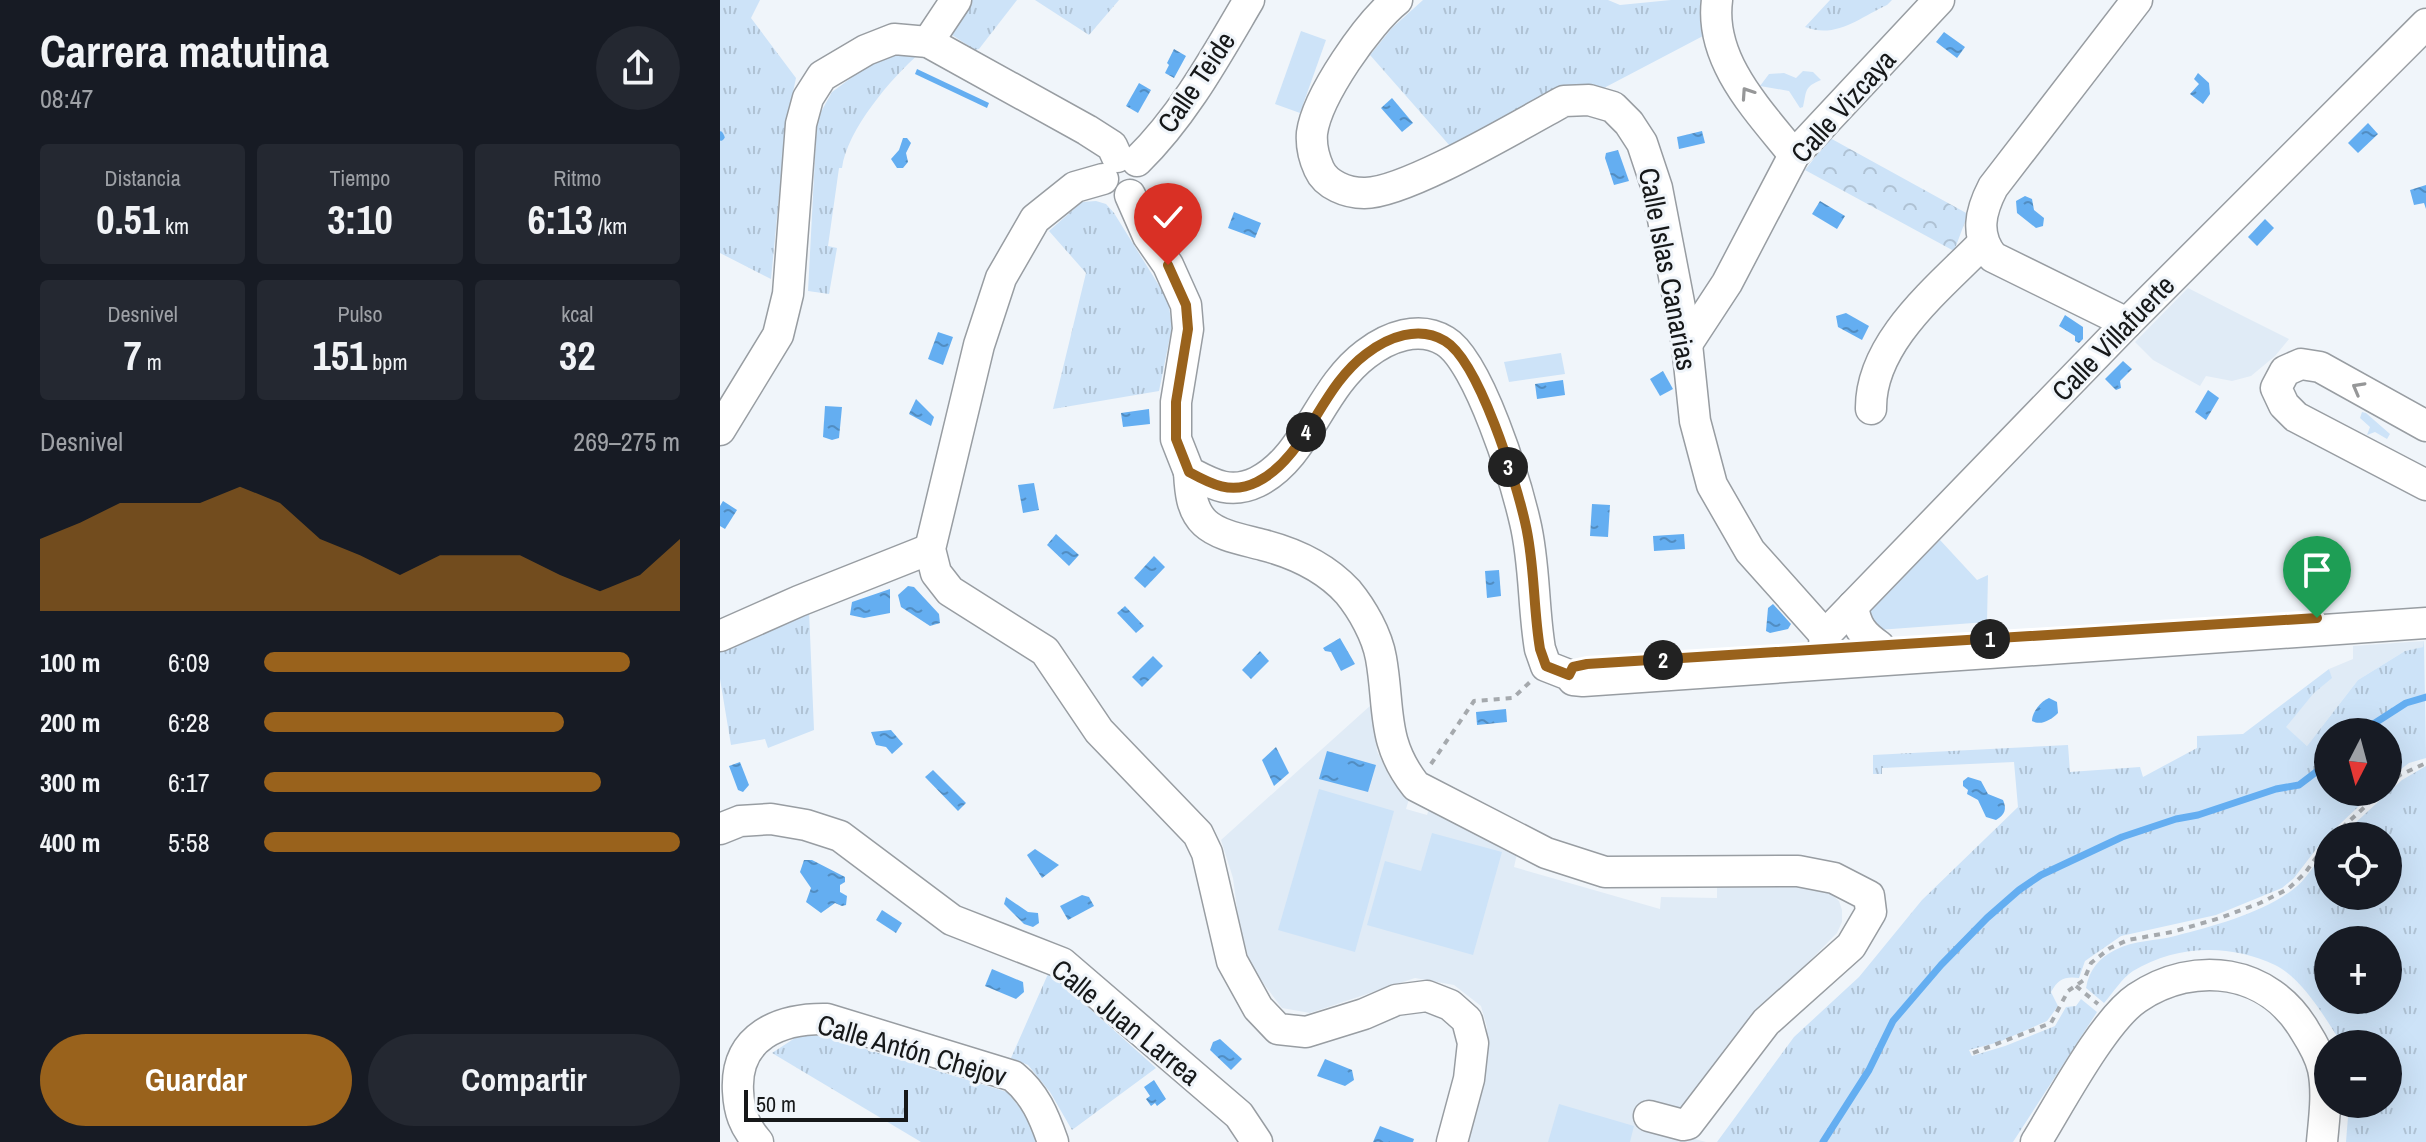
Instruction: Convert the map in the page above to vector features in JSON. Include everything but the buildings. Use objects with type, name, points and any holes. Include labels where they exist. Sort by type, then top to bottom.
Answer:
[{"type":"street","points":[[928,42],[956,0]]},
{"type":"street","name":"Calle Teide","points":[[1119,166],[1153,145],[1203,77],[1249,0]]},
{"type":"street","name":"Calle Islas Canarias","points":[[1397,0],[1348,58],[1327,90],[1312,132],[1314,157],[1323,178],[1342,189],[1366,194],[1422,176],[1564,101],[1589,100],[1613,107],[1629,123],[1642,143],[1657,188],[1687,344],[1695,421],[1712,485],[1750,551],[1824,650]]},
{"type":"street","points":[[1717,0],[1716,31],[1722,51],[1746,94],[1794,155]]},
{"type":"street","name":"Calle Vizcaya","points":[[1687,344],[1727,283],[1794,155],[1939,0]]},
{"type":"street","points":[[2127,323],[1993,257],[1982,244],[1980,227],[1984,205],[1993,187],[2137,0]]},
{"type":"street","name":"Calle Villafuerte","points":[[1824,650],[1853,606],[2127,323],[2426,24]]},
{"type":"street","points":[[720,430],[778,335],[784,315],[801,124],[808,98],[822,76],[866,50],[894,39],[928,42],[1112,146],[1119,166],[1110,191],[1130,195],[1148,236],[1168,265],[1186,305],[1188,329],[1176,402],[1176,439],[1189,472],[1192,502],[1205,523],[1237,538],[1300,558],[1327,573],[1348,593],[1372,631],[1380,655],[1391,741],[1401,767],[1416,786],[1546,853],[1605,872],[1798,871],[1834,878],[1869,896],[1871,912],[1851,946],[1766,1022],[1688,1124],[1649,1116]]},
{"type":"street","points":[[1119,166],[1075,187],[1035,219],[1001,278],[979,345],[930,549],[936,573],[950,591],[1045,651],[1099,731],[1198,834],[1207,853],[1232,961],[1258,1008],[1278,1029],[1306,1032],[1364,1014],[1396,1000],[1427,996],[1450,1005],[1467,1020],[1473,1043],[1469,1079],[1452,1142]]},
{"type":"street","points":[[1871,409],[1871,387],[1901,327],[1982,244]]},
{"type":"street","points":[[1189,472],[1219,489],[1255,483],[1278,468],[1301,441],[1323,401],[1366,353],[1390,338],[1419,332],[1445,341],[1463,360],[1475,380],[1508,464],[1526,524],[1540,649],[1546,666],[1578,670],[1879,646],[2426,610]]},
{"type":"street","points":[[2426,426],[2320,367],[2301,364],[2285,371],[2276,388],[2284,405],[2296,417],[2426,485]]},
{"type":"street","points":[[720,636],[930,549]]},
{"type":"street","points":[[1853,606],[1856,624],[1863,635],[1879,646]]},
{"type":"street","points":[[1824,650],[2426,623]]},
{"type":"street","name":"Calle Juan Larrea","points":[[720,829],[740,821],[771,819],[806,825],[840,836],[952,920],[1062,963],[1239,1115],[1257,1142]]},
{"type":"street","points":[[2036,1142],[2116,1018],[2137,998],[2175,981],[2217,974],[2255,983],[2293,1011],[2312,1042],[2323,1069],[2325,1101],[2322,1142]]},
{"type":"street","name":"Calle Antón Chejov","points":[[758,1142],[743,1123],[738,1083],[730,1058],[778,1025],[798,1018],[827,1019],[1013,1076],[1041,1107],[1053,1142]]},
{"type":"path","points":[[1424,774],[1474,701],[1513,698]]},
{"type":"path","points":[[2402,774],[2426,763]]},
{"type":"path","points":[[2348,822],[2366,806]]},
{"type":"path","points":[[1973,1053],[2051,1023],[2068,991],[2084,980],[2091,963],[2110,948],[2128,940],[2208,922],[2260,903],[2288,889],[2314,860]]},
{"type":"shaded area","points":[[2188,288],[2289,339],[2275,356],[2251,376],[2232,381],[2206,376],[2200,386],[2153,360],[2135,342]]},
{"type":"shaded area","points":[[2424,641],[2424,647],[2405,651],[2358,680],[2329,718],[2314,718],[2314,737],[2307,746],[2285,727],[2331,678],[2329,669],[2353,659],[2353,646]]},
{"type":"shaded area","points":[[1371,705],[1377,751],[1391,779],[1410,796],[1406,809],[1427,815],[1429,809],[1517,854],[1514,867],[1660,909],[1661,897],[1717,898],[1717,885],[1798,882],[1831,894],[1839,901],[1842,922],[1837,933],[1771,1000],[1679,1113],[1644,1125],[1706,1142],[1466,1142],[1484,1065],[1487,1027],[1481,1006],[1454,985],[1415,978],[1310,1013],[1282,1008],[1251,967],[1239,924],[1233,878],[1221,840]]},
{"type":"green space","points":[[720,0],[760,0],[751,18],[796,78],[786,125],[771,279],[720,253]]},
{"type":"green space","points":[[971,0],[1017,0],[979,49],[975,50],[952,35],[950,30]]},
{"type":"green space","points":[[1035,0],[1119,0],[1089,35]]},
{"type":"green space","points":[[1423,0],[1608,0],[1620,5],[1703,0],[1703,36],[1602,89],[1450,146],[1370,55],[1392,28]]},
{"type":"green space","points":[[1830,0],[1892,0],[1837,29],[1805,27]]},
{"type":"green space","points":[[1301,31],[1326,40],[1300,113],[1275,104]]},
{"type":"green space","points":[[901,53],[920,53],[872,106],[852,138],[842,168],[839,168],[828,246],[837,248],[829,294],[808,291],[817,119],[832,92],[874,61]]},
{"type":"green space","points":[[1803,71],[1813,72],[1821,80],[1807,90],[1803,107],[1800,108],[1789,91],[1760,86],[1769,74],[1784,73],[1796,78]]},
{"type":"green space","points":[[1830,138],[1968,214],[1954,251],[1805,170]]},
{"type":"green space","points":[[1082,202],[1106,204],[1114,213],[1168,300],[1172,327],[1159,391],[1053,409],[1086,273],[1049,231]]},
{"type":"green space","points":[[1561,353],[1565,374],[1509,382],[1504,362]]},
{"type":"green space","points":[[2362,412],[2390,434],[2387,439],[2375,432],[2367,435],[2370,427],[2360,418]]},
{"type":"green space","points":[[1940,540],[1977,580],[1988,575],[1987,622],[1878,630],[1871,627],[1869,612]]},
{"type":"green space","points":[[809,610],[814,730],[768,748],[765,739],[731,745],[720,679],[720,650]]},
{"type":"green space","points":[[2424,641],[2426,758],[2402,768],[2402,718],[2329,718],[2358,680],[2405,651],[2423,647]]},
{"type":"green space","points":[[2329,669],[2332,678],[2314,693],[2286,727],[2307,746],[2314,737],[2314,806],[2359,806],[2342,822],[2314,822],[2314,852],[2294,878],[2282,888],[2216,915],[2121,936],[2085,961],[2079,978],[2066,978],[2056,984],[2051,992],[2058,1006],[2047,1021],[1999,1042],[1969,1050],[1972,1056],[2055,1026],[2066,1007],[2076,1006],[2081,999],[2097,1012],[2013,1142],[1717,1142],[1794,1037],[1859,977],[1922,900],[2018,807],[2014,762],[1882,768],[1882,774],[1873,774],[1873,755],[2068,745],[2070,772],[2140,767],[2143,777],[2197,748],[2197,736],[2243,734]]},
{"type":"green space","points":[[2426,766],[2426,1142],[2346,1142],[2348,1118],[2402,1118],[2402,1030],[2333,1030],[2323,1014],[2402,1014],[2402,926],[2314,926],[2314,1002],[2295,979],[2275,965],[2221,950],[2185,952],[2149,962],[2133,971],[2104,1003],[2086,988],[2096,965],[2115,950],[2251,913],[2291,891],[2314,867],[2314,910],[2402,910],[2402,822],[2356,822],[2374,806],[2402,806],[2402,780]]},
{"type":"green space","points":[[1319,789],[1394,811],[1355,952],[1278,930]]},
{"type":"green space","points":[[1432,833],[1502,852],[1473,955],[1367,925],[1385,861],[1421,871]]},
{"type":"green space","points":[[1048,974],[1156,1068],[1072,1130],[1050,1092],[1028,1065],[1011,1058]]},
{"type":"green space","points":[[823,1036],[1007,1092],[1025,1114],[1037,1142],[921,1142],[772,1053],[795,1038]]},
{"type":"green space","points":[[1559,1104],[1634,1126],[1630,1142],[1548,1142]]},
{"type":"water","points":[[1944,32],[1965,47],[1957,58],[1936,42]]},
{"type":"water","points":[[1174,49],[1186,56],[1174,78],[1165,73]]},
{"type":"water","points":[[917,69],[989,103],[987,108],[915,74]]},
{"type":"water","points":[[2198,73],[2209,83],[2210,94],[2203,104],[2190,94],[2199,84],[2194,79]]},
{"type":"water","points":[[1139,83],[1151,90],[1138,113],[1126,106]]},
{"type":"water","points":[[1392,98],[1413,123],[1402,132],[1381,108]]},
{"type":"water","points":[[2368,123],[2378,134],[2358,153],[2348,143]]},
{"type":"water","points":[[1702,131],[1705,143],[1679,149],[1677,137]]},
{"type":"water","points":[[903,138],[911,143],[906,153],[908,162],[903,168],[897,168],[891,159],[899,150]]},
{"type":"water","points":[[1618,150],[1629,181],[1614,185],[1605,158],[1606,153]]},
{"type":"water","points":[[2426,185],[2426,209],[2424,203],[2414,205],[2410,190]]},
{"type":"water","points":[[2025,196],[2032,199],[2034,210],[2044,218],[2043,226],[2036,228],[2017,213],[2016,201]]},
{"type":"water","points":[[1820,201],[1845,216],[1837,229],[1812,214]]},
{"type":"water","points":[[1234,212],[1261,223],[1255,238],[1228,228]]},
{"type":"water","points":[[2265,219],[2274,228],[2257,246],[2248,237]]},
{"type":"water","points":[[1846,313],[1869,326],[1862,340],[1838,327],[1836,316]]},
{"type":"water","points":[[2065,315],[2083,327],[2083,339],[2079,343],[2075,341],[2075,336],[2059,326]]},
{"type":"water","points":[[938,332],[953,337],[943,365],[928,359]]},
{"type":"water","points":[[2123,361],[2132,369],[2120,381],[2121,388],[2116,390],[2105,379]]},
{"type":"water","points":[[1663,371],[1673,389],[1660,396],[1650,379]]},
{"type":"water","points":[[1563,380],[1565,395],[1537,399],[1535,384]]},
{"type":"water","points":[[2208,390],[2219,398],[2206,420],[2195,412]]},
{"type":"water","points":[[916,399],[934,417],[931,426],[909,414]]},
{"type":"water","points":[[825,406],[842,407],[839,438],[832,440],[823,437]]},
{"type":"water","points":[[1149,409],[1150,424],[1123,427],[1121,413]]},
{"type":"water","points":[[1034,483],[1039,510],[1023,513],[1018,485]]},
{"type":"water","points":[[723,501],[737,510],[725,529],[720,526]]},
{"type":"water","points":[[1592,504],[1610,505],[1608,537],[1590,536]]},
{"type":"water","points":[[1056,534],[1079,555],[1069,566],[1047,545]]},
{"type":"water","points":[[1684,534],[1685,549],[1654,551],[1653,536]]},
{"type":"water","points":[[1154,556],[1165,567],[1145,588],[1134,578]]},
{"type":"water","points":[[1499,570],[1501,596],[1487,598],[1485,571]]},
{"type":"water","points":[[908,586],[914,587],[939,614],[940,623],[930,626],[901,607],[898,595]]},
{"type":"water","points":[[890,589],[890,613],[864,618],[850,615],[852,602]]},
{"type":"water","points":[[1773,604],[1791,624],[1788,629],[1770,633],[1766,631],[1768,608]]},
{"type":"water","points":[[1125,606],[1144,626],[1136,633],[1117,613]]},
{"type":"water","points":[[1340,638],[1355,664],[1341,671],[1331,652],[1323,648]]},
{"type":"water","points":[[1260,651],[1269,661],[1251,679],[1242,670]]},
{"type":"water","points":[[1153,656],[1163,666],[1142,687],[1132,677]]},
{"type":"water","points":[[2049,698],[2057,702],[2058,713],[2046,722],[2032,721],[2038,707]]},
{"type":"water","points":[[1506,709],[1507,722],[1477,725],[1476,712]]},
{"type":"water","points":[[891,730],[903,744],[892,754],[886,747],[876,745],[871,732]]},
{"type":"water","points":[[1276,747],[1289,773],[1274,786],[1262,760]]},
{"type":"water","points":[[1327,751],[1376,765],[1368,792],[1319,779]]},
{"type":"water","points":[[740,762],[749,785],[743,792],[738,790],[729,766]]},
{"type":"water","points":[[933,770],[966,803],[958,811],[925,777]]},
{"type":"water","points":[[1968,777],[1981,781],[1988,794],[2003,800],[2004,812],[1999,818],[1986,817],[1978,800],[1967,794],[1963,781]]},
{"type":"water","points":[[1035,849],[1059,865],[1042,878],[1027,855]]},
{"type":"water","points":[[804,860],[812,860],[845,877],[840,892],[847,896],[846,905],[835,903],[821,913],[806,902],[811,888],[800,872]]},
{"type":"water","points":[[1082,895],[1089,897],[1094,906],[1068,920],[1060,906]]},
{"type":"water","points":[[1006,897],[1028,912],[1038,913],[1039,923],[1033,927],[1024,924],[1004,904]]},
{"type":"water","points":[[882,910],[902,923],[896,933],[876,920]]},
{"type":"water","points":[[992,969],[1023,982],[1024,992],[1016,999],[985,986]]},
{"type":"water","points":[[1220,1039],[1242,1059],[1231,1070],[1210,1050],[1213,1042]]},
{"type":"water","points":[[1325,1059],[1352,1070],[1354,1080],[1345,1086],[1317,1076]]},
{"type":"water","points":[[1154,1080],[1166,1099],[1157,1106],[1155,1103],[1151,1106],[1146,1099],[1150,1096],[1144,1087]]},
{"type":"water","points":[[1380,1126],[1414,1139],[1413,1142],[1373,1142]]},
{"type":"waterway","points":[[2383,718],[2406,703],[2426,697]]},
{"type":"waterway","points":[[1823,1142],[1869,1070],[1893,1021],[1941,965],[2019,890],[2041,875],[2122,837],[2276,789],[2299,785],[2314,774]]},
{"type":"route","points":[[1168,265],[1186,305],[1188,329],[1176,402],[1176,439],[1189,472],[1219,489],[1255,483],[1278,468],[1301,441],[1323,401],[1366,353],[1390,338],[1419,332],[1445,341],[1463,360],[1475,380],[1503,449],[1526,524],[1537,631],[1546,666],[1569,675],[1573,667],[1587,664],[2317,618]]}]
